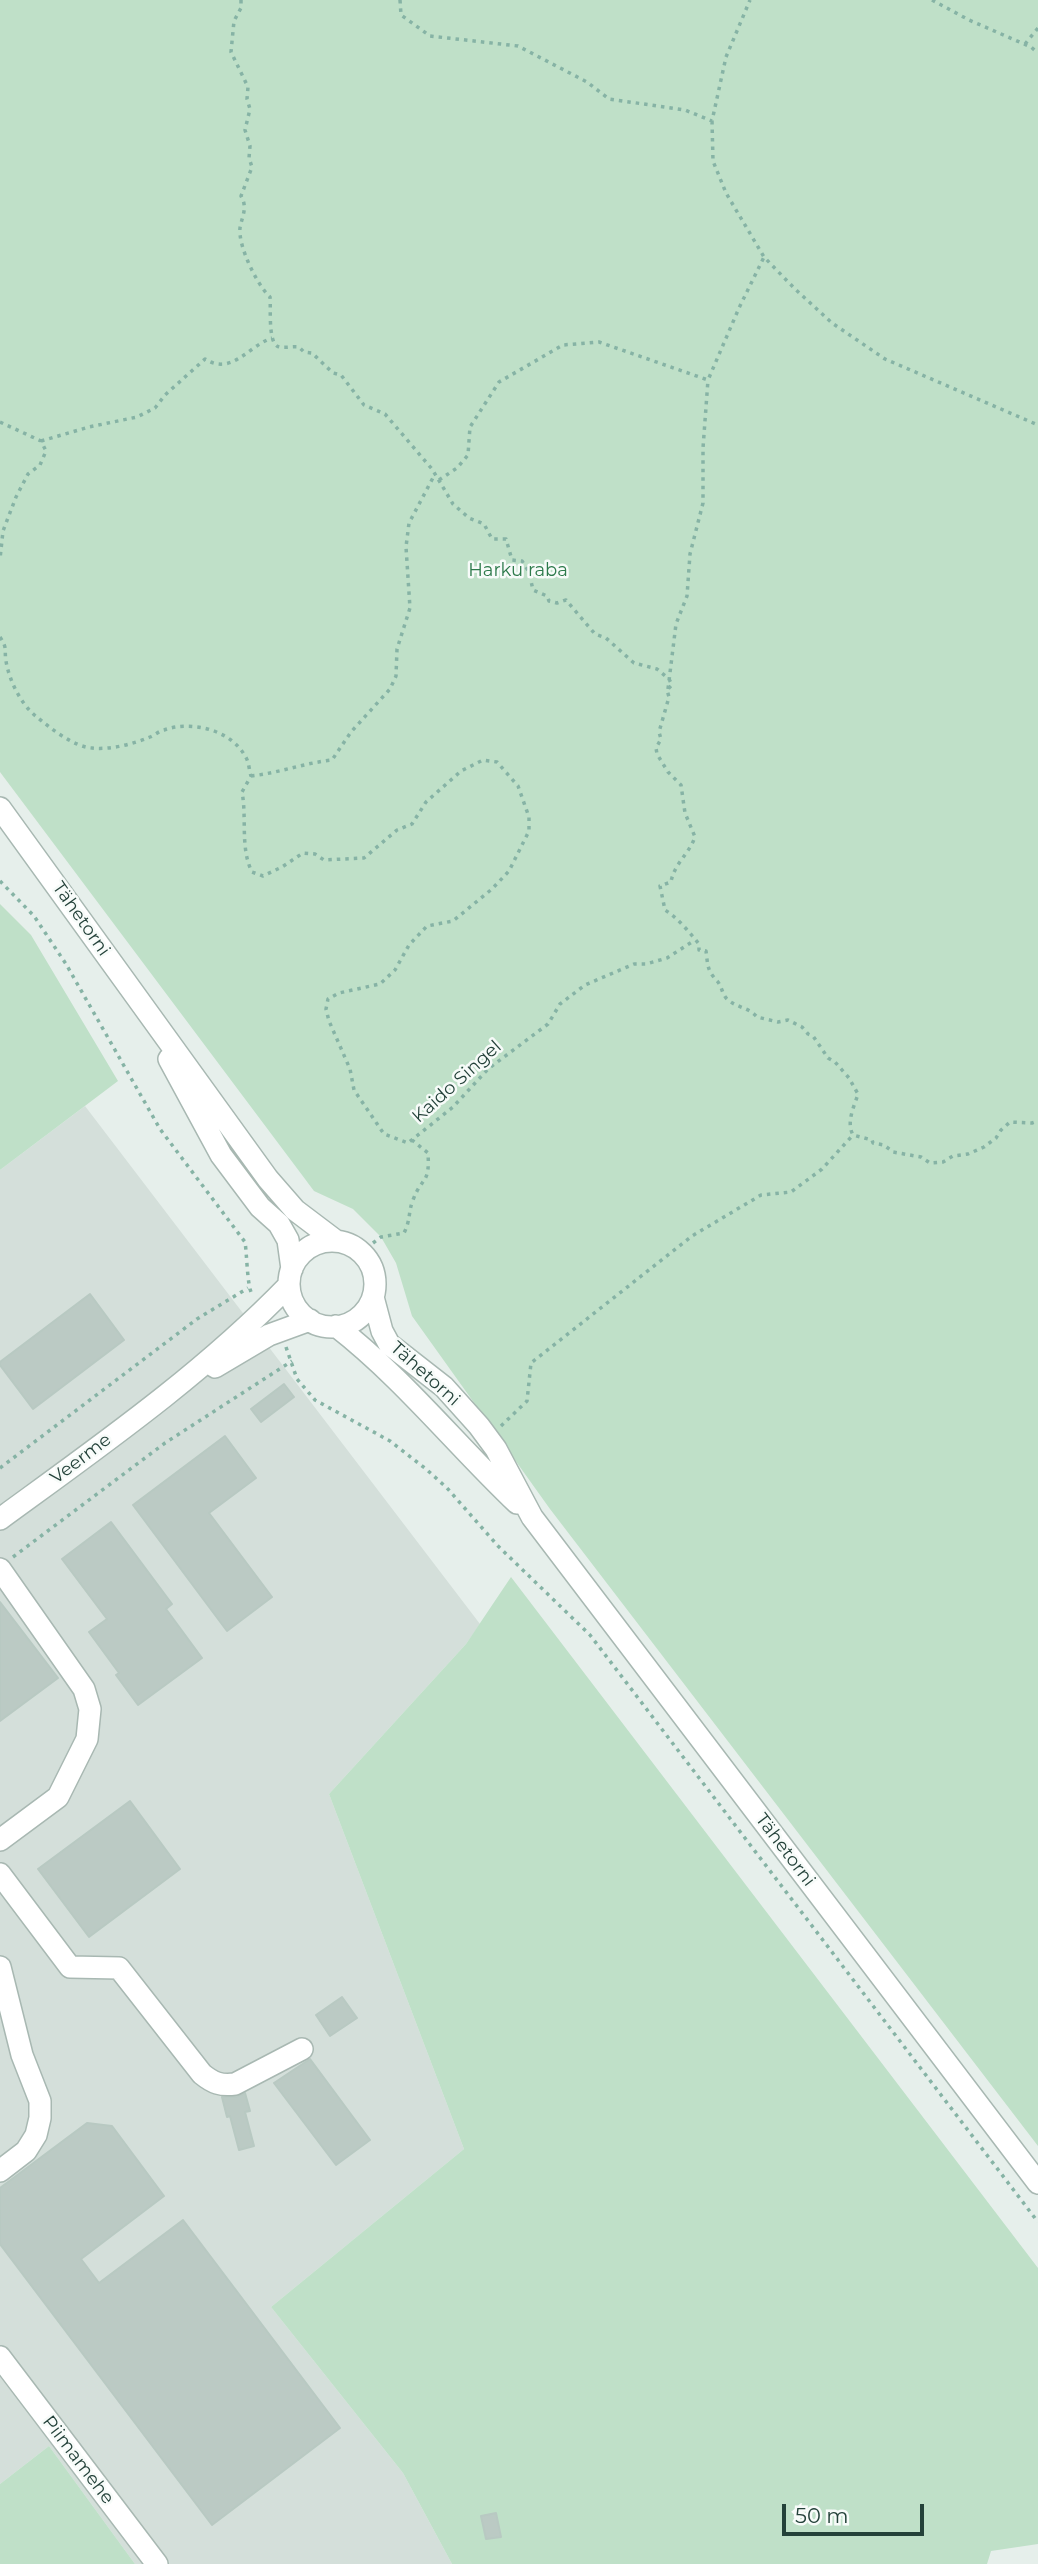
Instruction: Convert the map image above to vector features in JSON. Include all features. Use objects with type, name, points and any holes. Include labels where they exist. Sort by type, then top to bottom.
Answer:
[{"type":"street","name":"Tähetorni","points":[[0,808],[62,891],[158,1031],[181,1056],[268,1179],[295,1210],[336,1241]]},
{"type":"street","name":"Tähetorni","points":[[158,1031],[169,1059],[221,1155],[260,1207],[279,1224],[288,1240],[291,1277]]},
{"type":"street","points":[[336,1241],[355,1247],[368,1260],[375,1278],[373,1297],[359,1317],[348,1324],[322,1325],[310,1320],[293,1302],[291,1277],[299,1257],[309,1247],[336,1241]]},
{"type":"street","name":"Veerme","points":[[0,1519],[162,1399],[265,1311],[291,1277]]},
{"type":"street","name":"Tähetorni","points":[[373,1297],[382,1331],[389,1344],[444,1387],[479,1426],[496,1449],[532,1517],[1038,2183]]},
{"type":"street","name":"Veerme","points":[[162,1399],[280,1330],[310,1320]]},
{"type":"street","name":"Tähetorni","points":[[336,1326],[400,1383],[478,1466],[532,1517]]},
{"type":"street","points":[[0,1840],[58,1797],[87,1739],[90,1709],[84,1689],[6,1564]]},
{"type":"street","points":[[0,1874],[70,1967],[119,1968],[202,2074],[212,2082],[235,2084],[302,2049]]},
{"type":"street","points":[[0,1967],[22,2054],[40,2101],[36,2136],[26,2151],[0,2171]]},
{"type":"street","name":"Piimamehe","points":[[0,2357],[157,2564]]},
{"type":"path","points":[[241,0],[241,8],[234,21],[231,52],[248,87],[250,114],[245,130],[252,167],[240,196],[245,208],[240,226],[241,236],[261,289],[271,297],[274,344],[279,348],[299,347],[304,352],[312,353],[333,373],[341,375],[364,405],[385,414],[435,474],[453,504],[469,518],[484,524],[492,539],[506,539],[512,560],[522,561],[529,572],[533,590],[547,596],[549,601],[557,603],[566,600],[595,634],[606,638],[634,663],[656,669],[669,679],[672,685],[667,690],[669,697],[659,732],[661,739],[656,748],[668,772],[681,785],[685,813],[695,837],[690,850],[672,872],[671,881],[660,886],[660,894],[665,910],[675,916],[696,940],[699,950],[706,951],[709,972],[728,1000],[751,1010],[757,1017],[778,1022],[788,1020],[813,1036],[828,1058],[849,1078],[858,1094],[851,1115],[850,1129],[853,1135],[884,1145],[893,1152],[921,1157],[930,1163],[943,1162],[953,1156],[968,1154],[984,1147],[1010,1122],[1038,1121]]},
{"type":"path","points":[[400,0],[401,15],[430,36],[518,46],[587,82],[610,99],[685,110],[712,121]]},
{"type":"path","points":[[750,0],[726,57],[712,121],[713,161],[726,193],[764,257],[832,323],[885,359],[1038,425]]},
{"type":"path","points":[[932,0],[969,20],[1025,44],[1038,53]]},
{"type":"path","points":[[1025,44],[1038,28]]},
{"type":"path","points":[[669,679],[676,624],[687,596],[690,554],[703,503],[703,448],[708,380],[764,257]]},
{"type":"path","points":[[41,441],[137,417],[155,408],[205,359],[223,366],[253,350],[260,342],[272,338]]},
{"type":"path","points":[[440,481],[468,455],[470,427],[499,382],[563,345],[599,342],[708,380]]},
{"type":"path","points":[[0,422],[41,441],[46,451],[40,465],[28,474],[16,497],[3,531],[0,559]]},
{"type":"path","points":[[0,637],[7,650],[5,660],[19,696],[34,716],[90,748],[120,746],[164,730],[184,726],[215,731],[234,741],[246,757],[251,776],[269,774],[311,762],[332,760],[351,732],[390,689],[396,676],[397,649],[410,608],[406,547],[409,523],[435,474]]},
{"type":"path","name":"Kaido Singel","points":[[251,776],[242,792],[246,860],[253,872],[263,876],[303,853],[315,854],[324,860],[363,858],[397,830],[412,824],[426,802],[461,771],[483,760],[497,762],[518,786],[524,800],[529,817],[529,831],[509,871],[492,889],[453,921],[427,926],[409,946],[395,970],[380,984],[340,993],[328,999],[326,1009],[329,1021],[350,1069],[354,1090],[384,1134],[408,1143],[453,1107],[488,1069],[548,1024],[560,1004],[585,985],[634,964],[646,964],[667,958],[696,940]]},
{"type":"path","points":[[0,881],[34,916],[66,964],[160,1129],[245,1242],[249,1265],[248,1288],[265,1311]]},
{"type":"path","points":[[494,1432],[527,1401],[531,1363],[692,1236],[761,1195],[791,1192],[822,1169],[853,1135]]},
{"type":"path","name":"Kaido Singel","points":[[373,1243],[381,1237],[404,1233],[411,1220],[414,1196],[429,1174],[428,1153],[412,1140]]},
{"type":"path","points":[[0,1468],[197,1319],[248,1288]]},
{"type":"path","points":[[280,1330],[297,1379],[315,1400],[390,1441],[426,1469],[447,1488],[498,1546],[590,1635],[1038,2222]]},
{"type":"path","points":[[6,1564],[166,1443],[292,1361]]},
{"type":"shaded area","points":[[85,1106],[480,1624],[466,1644],[329,1794],[464,2149],[271,2307],[403,2473],[452,2564],[135,2564],[49,2446],[0,2484],[0,1170]]},
{"type":"green space","name":"Harku raba","points":[[0,0],[1038,0],[1038,2146],[550,1509],[412,1316],[396,1263],[381,1237],[353,1209],[314,1191],[0,772]]},
{"type":"green space","points":[[0,904],[31,935],[118,1081],[0,1170]]},
{"type":"green space","points":[[511,1577],[1038,2268],[1038,2544],[991,2551],[987,2564],[452,2564],[403,2473],[271,2307],[464,2149],[329,1794],[466,1644]]},
{"type":"green space","points":[[49,2446],[135,2564],[0,2564],[0,2484]]},
{"type":"building","points":[[90,1294],[124,1340],[33,1409],[0,1362]]},
{"type":"building","points":[[284,1384],[294,1397],[261,1422],[251,1409]]},
{"type":"building","points":[[225,1436],[256,1478],[209,1513],[272,1597],[227,1631],[133,1505]]},
{"type":"building","points":[[111,1522],[172,1604],[166,1609],[202,1658],[138,1705],[89,1632],[107,1619],[62,1559]]},
{"type":"building","points":[[0,1602],[58,1678],[0,1721]]},
{"type":"building","points":[[130,1801],[180,1869],[89,1937],[38,1869]]},
{"type":"building","points":[[342,1997],[357,2018],[330,2036],[316,2015]]},
{"type":"building","points":[[310,2059],[370,2140],[336,2165],[274,2083]]},
{"type":"building","points":[[245,2093],[250,2111],[245,2112],[254,2146],[239,2150],[222,2097],[236,2097]]},
{"type":"building","points":[[87,2123],[112,2126],[164,2196],[81,2259],[99,2283],[183,2220],[340,2428],[212,2525],[0,2244],[0,2188]]},
{"type":"building","points":[[496,2513],[501,2537],[486,2539],[481,2516]]}]
